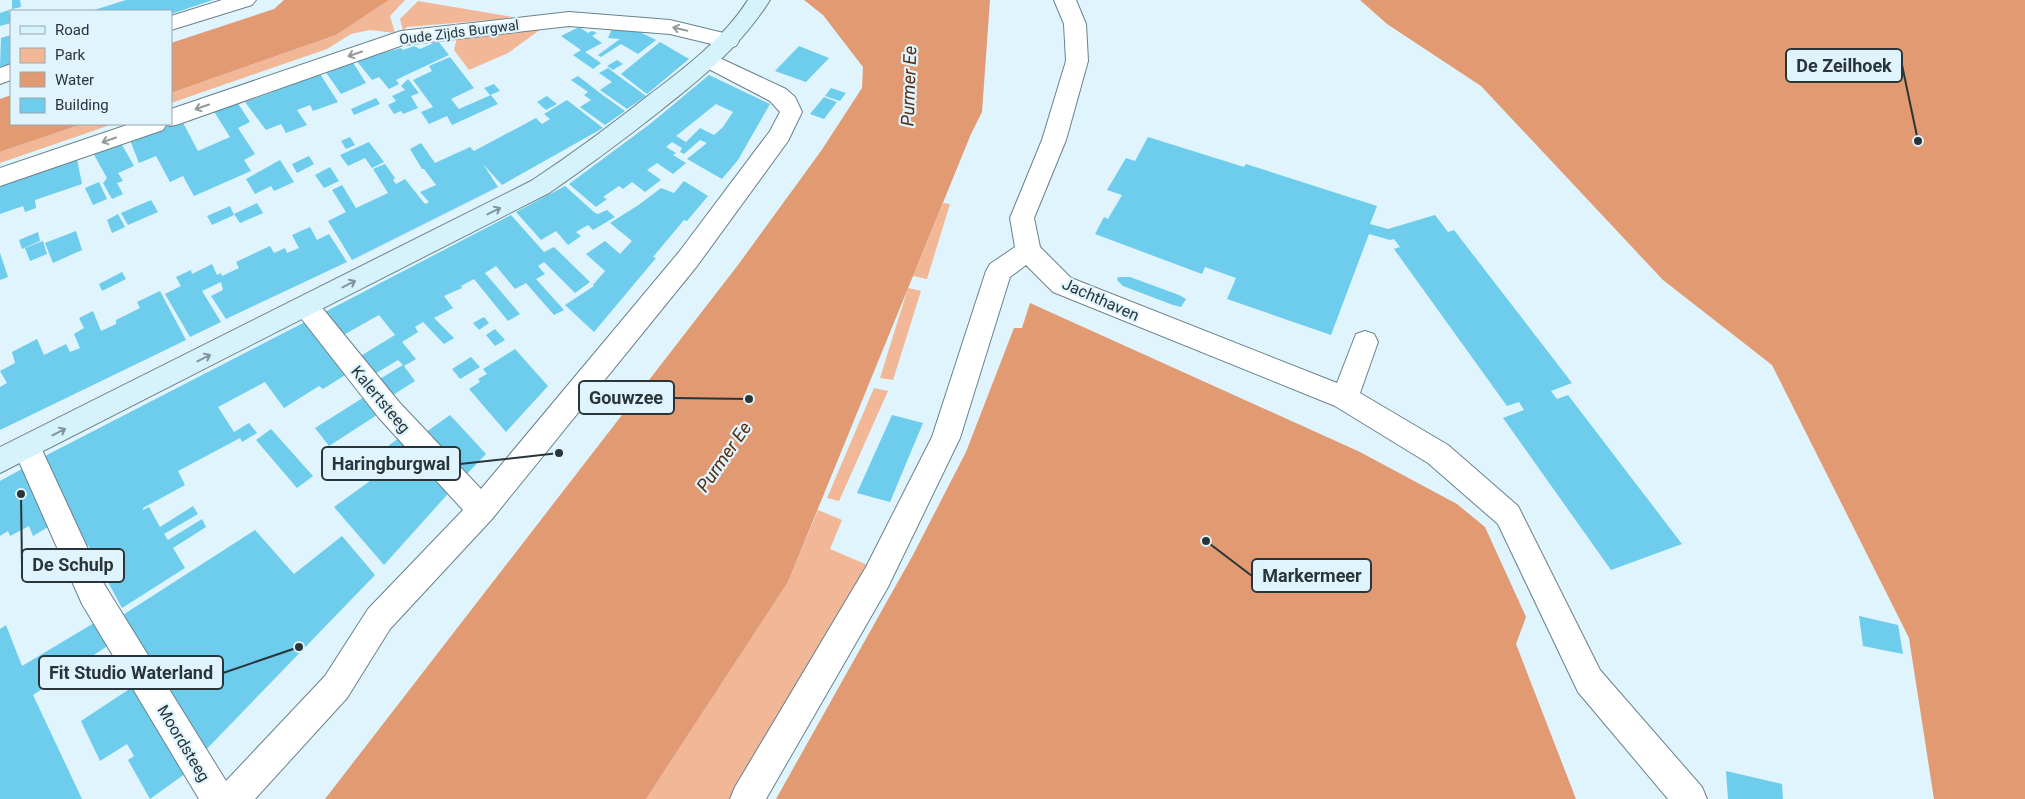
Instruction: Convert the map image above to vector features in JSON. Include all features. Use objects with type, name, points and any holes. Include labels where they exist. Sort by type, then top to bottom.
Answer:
[{"type":"street","points":[[172,23],[245,0]]},
{"type":"street","points":[[0,461],[540,187],[590,154],[709,60],[750,17],[759,0]]},
{"type":"street","points":[[747,799],[877,577],[946,438],[999,271],[1028,252],[1022,218],[1054,140],[1077,61],[1075,24],[1065,0]]},
{"type":"street","name":"Oude Zijds Burgwal","points":[[172,118],[401,38],[569,19],[670,27],[728,41]]},
{"type":"street","points":[[232,799],[336,687],[379,619],[482,510],[688,259],[780,135],[791,112],[787,103],[778,95],[709,60]]},
{"type":"street","points":[[0,177],[152,125]]},
{"type":"street","name":"Jachthaven","points":[[1028,252],[1062,285],[1345,398],[1438,454],[1508,515],[1589,681],[1690,799]]},
{"type":"street","name":"Kalertsteeg","points":[[306,306],[389,410],[482,510]]},
{"type":"street","points":[[1345,398],[1365,342]]},
{"type":"street","name":"Moordsteeg","points":[[27,448],[93,594],[218,799]]},
{"type":"green space","points":[[389,0],[405,0],[390,16],[395,33],[370,30],[351,34],[327,49],[172,103],[172,93],[336,35]]},
{"type":"green space","points":[[418,1],[513,17],[407,27],[403,31],[400,19]]},
{"type":"green space","points":[[541,29],[508,53],[469,70],[454,50],[457,38]]},
{"type":"green space","points":[[79,125],[110,125],[0,163],[0,152]]},
{"type":"green space","points":[[943,203],[950,204],[927,279],[913,276]]},
{"type":"green space","points":[[908,288],[921,291],[893,380],[880,378]]},
{"type":"green space","points":[[874,388],[888,391],[839,501],[827,498]]},
{"type":"green space","points":[[818,510],[842,520],[830,549],[870,566],[742,799],[646,799],[788,582]]},
{"type":"water","points":[[284,0],[389,0],[336,35],[172,93],[172,43],[274,9]]},
{"type":"water","name":"Purmer Ee","points":[[804,0],[990,0],[982,112],[971,134],[788,582],[646,799],[325,799],[738,265],[821,151],[862,88],[863,67],[823,15]]},
{"type":"water","points":[[1360,0],[2025,0],[2025,799],[1934,799],[1909,638],[1772,365],[1663,280],[1481,86],[1387,24]]},
{"type":"water","points":[[10,95],[10,125],[79,125],[0,152],[0,99]]},
{"type":"water","points":[[1030,303],[1360,452],[1457,504],[1485,527],[1526,617],[1516,644],[1576,799],[776,799],[913,555],[966,452],[1014,328],[1022,328]]},
{"type":"building","points":[[12,0],[20,0],[21,7],[12,9]]},
{"type":"building","points":[[126,0],[213,0],[172,14],[172,10],[94,10]]},
{"type":"building","points":[[9,10],[10,23],[0,26],[0,13]]},
{"type":"building","points":[[579,27],[588,33],[592,31],[597,33],[592,36],[602,43],[585,52],[601,63],[593,69],[573,55],[581,50],[561,36]]},
{"type":"building","points":[[612,29],[634,29],[656,40],[638,54],[621,44],[601,57],[598,55],[620,39],[608,38]]},
{"type":"building","points":[[10,35],[10,64],[0,67],[1,38]]},
{"type":"building","points":[[438,41],[449,55],[396,80],[399,84],[389,89],[379,77],[372,80],[356,60],[401,48],[403,50],[414,46],[420,49]]},
{"type":"building","points":[[660,42],[689,59],[647,94],[621,74]]},
{"type":"building","points":[[799,46],[829,58],[806,82],[775,71]]},
{"type":"building","points":[[450,57],[474,88],[451,99],[459,109],[491,95],[498,104],[452,125],[447,116],[429,124],[421,112],[433,107],[413,80],[432,71],[429,66]]},
{"type":"building","points":[[617,60],[623,64],[613,70],[607,66]]},
{"type":"building","points":[[352,61],[366,83],[341,94],[325,71]]},
{"type":"building","points":[[608,68],[646,96],[627,109],[600,90],[612,82],[599,73]]},
{"type":"building","points":[[320,74],[338,102],[313,111],[310,105],[297,110],[307,125],[286,133],[281,124],[266,130],[245,102]]},
{"type":"building","points":[[709,75],[770,104],[738,160],[722,179],[687,159],[707,143],[700,140],[684,154],[680,152],[682,148],[672,142],[666,147],[676,153],[673,155],[686,163],[673,174],[657,163],[647,170],[661,180],[645,192],[632,182],[623,189],[619,186],[603,197],[607,199],[596,207],[569,184],[650,124]],"holes":[[[716,104],[733,112],[723,127],[714,135],[700,128],[686,142],[676,136]]]},
{"type":"building","points":[[578,76],[625,111],[605,125],[580,107],[591,100],[584,95],[588,92],[571,80]]},
{"type":"building","points":[[408,79],[419,93],[411,96],[418,108],[403,114],[401,111],[394,114],[388,105],[396,101],[392,96],[405,90],[401,86]]},
{"type":"building","points":[[494,84],[500,91],[490,95],[484,88]]},
{"type":"building","points":[[831,88],[846,93],[840,101],[825,96]]},
{"type":"building","points":[[547,96],[557,104],[546,110],[537,102]]},
{"type":"building","points":[[824,97],[837,102],[824,119],[810,114]]},
{"type":"building","points":[[376,98],[380,104],[354,115],[351,109]]},
{"type":"building","points":[[567,100],[603,128],[502,185],[483,164],[498,187],[352,260],[328,221],[346,212],[332,190],[342,185],[356,208],[388,193],[373,169],[385,164],[395,178],[393,180],[396,184],[405,179],[425,204],[429,202],[420,192],[436,185],[424,169],[422,169],[410,149],[421,143],[435,163],[470,147],[474,151],[536,118],[542,124],[550,119],[544,114]]},
{"type":"building","points":[[237,102],[250,122],[238,128],[255,154],[244,160],[251,171],[194,196],[183,176],[170,182],[156,156],[139,163],[130,140],[182,121],[198,151],[230,137],[213,110]]},
{"type":"building","points":[[350,137],[355,145],[346,149],[341,141]]},
{"type":"building","points":[[1148,137],[1244,167],[1246,164],[1377,206],[1370,224],[1388,229],[1435,215],[1448,232],[1454,230],[1572,383],[1551,391],[1557,399],[1568,395],[1682,544],[1611,570],[1503,418],[1524,410],[1519,402],[1507,406],[1394,249],[1400,247],[1394,239],[1390,240],[1369,234],[1331,335],[1227,299],[1236,278],[1205,267],[1202,274],[1095,234],[1104,217],[1108,219],[1122,195],[1107,190],[1126,158],[1135,161]]},
{"type":"building","points":[[369,142],[384,162],[372,168],[365,158],[348,166],[340,155]]},
{"type":"building","points":[[121,143],[134,166],[118,173],[123,181],[117,183],[123,194],[112,199],[103,183],[107,178],[93,153]]},
{"type":"building","points":[[309,156],[314,164],[297,173],[292,164]]},
{"type":"building","points":[[77,159],[82,184],[35,200],[36,208],[25,212],[23,206],[0,214],[0,186]]},
{"type":"building","points":[[280,160],[294,182],[274,191],[271,186],[255,194],[246,179]]},
{"type":"building","points":[[330,167],[339,181],[324,188],[315,175]]},
{"type":"building","points":[[684,181],[708,196],[687,221],[684,220],[653,257],[656,258],[594,332],[565,305],[594,286],[605,271],[586,254],[605,241],[620,254],[632,241],[610,223],[661,188],[674,193]]},
{"type":"building","points":[[99,182],[107,199],[93,205],[85,188]]},
{"type":"building","points":[[565,186],[595,213],[598,214],[607,210],[615,217],[593,230],[588,225],[576,232],[581,236],[568,245],[556,231],[541,240],[516,212]]},
{"type":"building","points":[[151,200],[158,212],[128,225],[121,213]]},
{"type":"building","points":[[257,203],[263,213],[240,223],[234,214]]},
{"type":"building","points":[[230,206],[234,215],[212,225],[207,216]]},
{"type":"building","points":[[118,214],[125,227],[112,233],[107,220]]},
{"type":"building","points":[[511,215],[544,252],[554,247],[590,282],[575,293],[544,262],[538,266],[545,274],[536,279],[564,310],[554,315],[526,283],[515,289],[496,266],[485,273],[520,314],[508,321],[474,279],[461,286],[462,288],[444,296],[453,308],[434,318],[454,338],[444,344],[423,322],[415,327],[418,332],[402,342],[416,359],[404,366],[415,381],[385,400],[373,383],[403,365],[398,360],[368,378],[354,360],[395,335],[379,315],[338,338],[321,314]]},
{"type":"building","points":[[310,227],[317,240],[329,234],[347,262],[226,319],[211,296],[223,290],[221,282],[202,291],[221,322],[190,337],[165,294],[181,286],[176,277],[191,270],[192,274],[212,264],[217,275],[221,273],[222,276],[239,268],[236,262],[270,246],[274,253],[285,248],[287,253],[299,248],[292,235]]},
{"type":"building","points":[[76,231],[82,250],[53,263],[45,243]]},
{"type":"building","points":[[38,232],[40,241],[22,249],[19,240]]},
{"type":"building","points":[[43,241],[47,254],[30,261],[25,248]]},
{"type":"building","points":[[0,253],[8,277],[0,280]]},
{"type":"building","points":[[122,272],[126,279],[102,291],[99,284]]},
{"type":"building","points":[[1118,277],[1130,277],[1186,299],[1181,307],[1173,305],[1123,286],[1117,280]]},
{"type":"building","points":[[160,291],[186,340],[0,430],[0,387],[7,383],[0,371],[15,363],[12,352],[37,339],[44,355],[66,344],[70,352],[80,348],[74,334],[84,328],[79,318],[93,311],[101,331],[116,324],[116,320],[140,308],[137,302]]},
{"type":"building","points":[[484,317],[489,323],[479,330],[473,323]]},
{"type":"building","points":[[309,320],[350,372],[323,389],[319,386],[284,408],[265,382],[218,407],[234,432],[249,423],[257,433],[242,442],[240,438],[178,471],[185,485],[143,508],[143,510],[149,507],[160,527],[193,506],[198,514],[164,534],[168,540],[202,519],[206,527],[173,548],[185,568],[122,608],[88,545],[81,549],[43,457]]},
{"type":"building","points":[[495,329],[505,340],[495,346],[486,335]]},
{"type":"building","points":[[515,349],[548,386],[506,432],[469,389],[480,382],[478,379],[487,374],[483,369]]},
{"type":"building","points":[[471,357],[480,367],[460,379],[452,369]]},
{"type":"building","points":[[369,394],[383,411],[329,446],[315,428]]},
{"type":"building","points":[[450,415],[486,454],[462,479],[422,435]]},
{"type":"building","points":[[892,415],[923,423],[890,502],[857,493]]},
{"type":"building","points":[[271,429],[313,476],[297,488],[256,440]]},
{"type":"building","points":[[403,435],[454,487],[384,565],[334,507],[381,473],[369,460]]},
{"type":"building","points":[[29,465],[53,524],[33,536],[29,526],[10,536],[8,531],[0,536],[0,481]]},
{"type":"building","points":[[255,530],[294,574],[342,536],[375,575],[198,758],[115,620]]},
{"type":"building","points":[[1859,616],[1898,625],[1903,654],[1863,646]]},
{"type":"building","points":[[99,620],[112,643],[33,695],[82,799],[0,799],[0,629],[6,625],[22,666]]},
{"type":"building","points":[[137,684],[189,771],[150,799],[128,760],[134,756],[127,744],[100,761],[81,721]]},
{"type":"building","points":[[1726,771],[1782,784],[1783,799],[1728,799]]},
{"type":"place","name":"De Zeilhoek","points":[[1918,141]]},
{"type":"place","name":"Gouwzee","points":[[749,399]]},
{"type":"place","name":"Haringburgwal","points":[[559,453]]},
{"type":"place","name":"De Schulp","points":[[21,494]]},
{"type":"place","name":"Markermeer","points":[[1206,541]]},
{"type":"place","name":"Fit Studio Waterland","points":[[299,647]]}]
